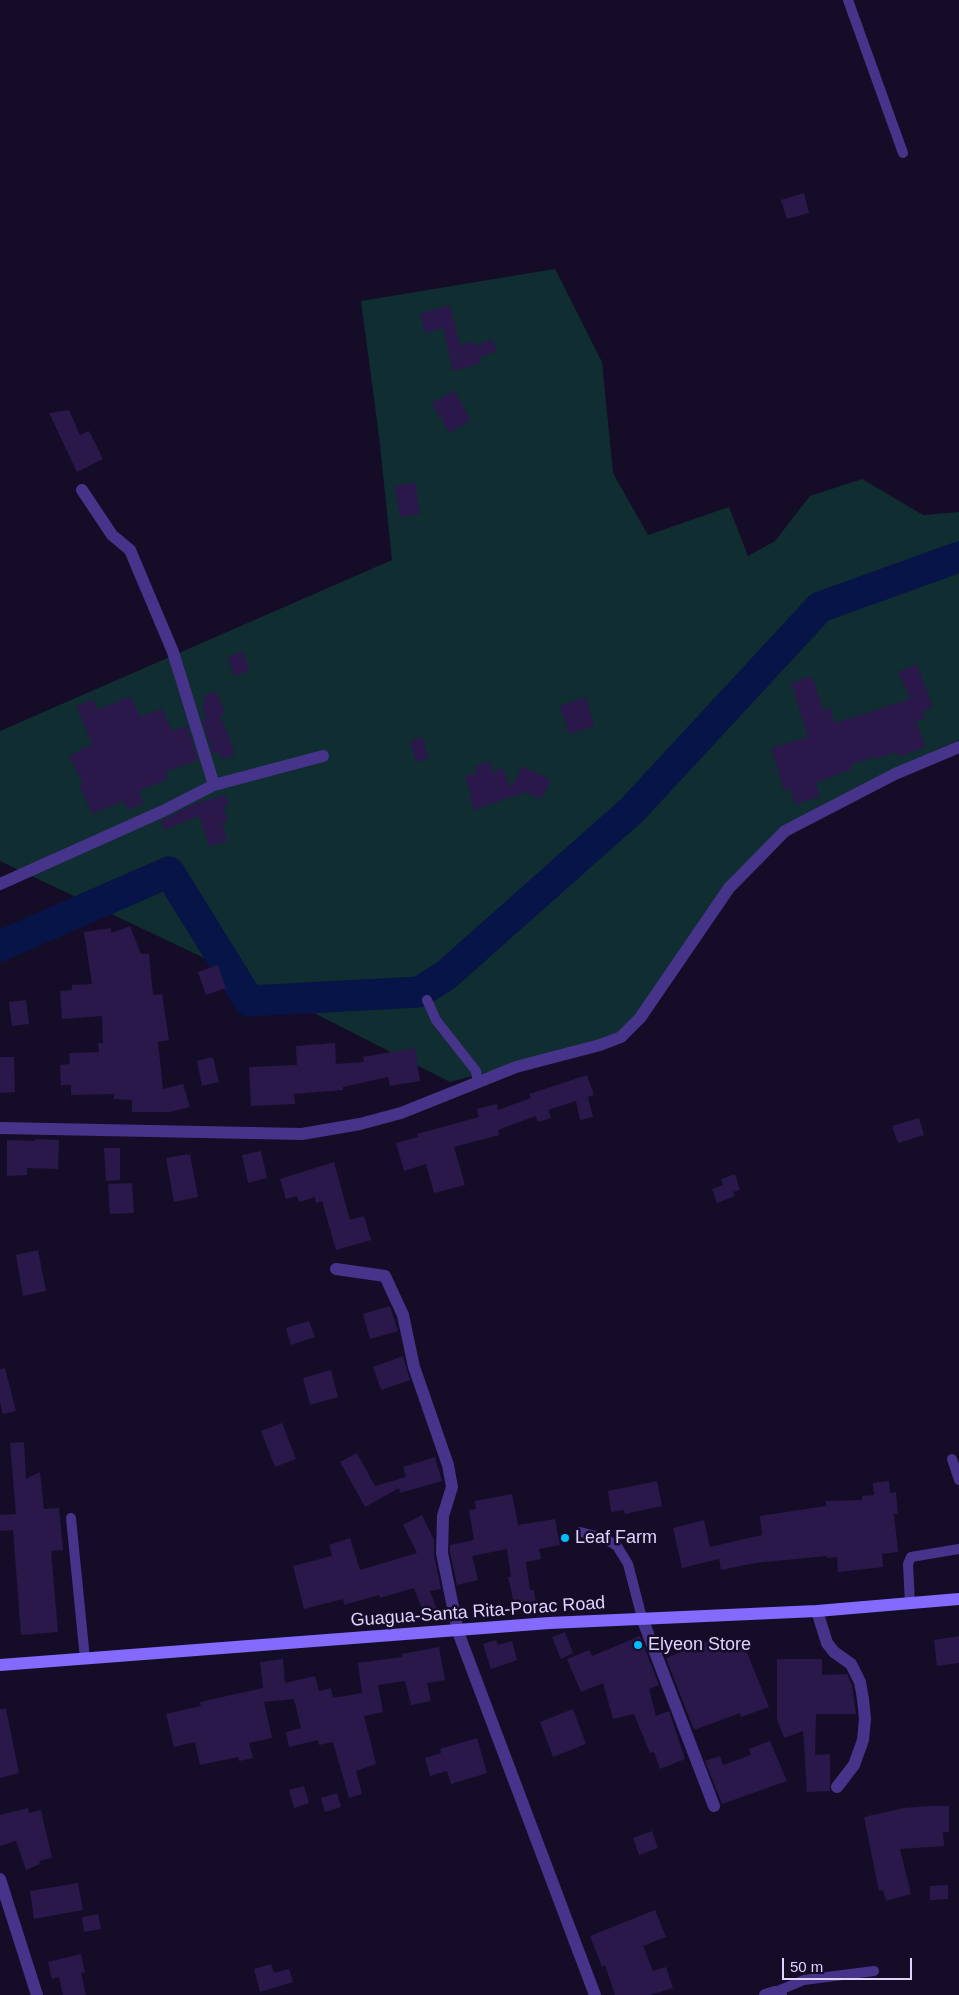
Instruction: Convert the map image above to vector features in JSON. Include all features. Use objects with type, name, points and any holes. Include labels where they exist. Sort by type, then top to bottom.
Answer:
[{"type":"main road","name":"Guagua-Santa Rita-Porac Road","points":[[0,1665],[642,1618],[817,1611],[959,1599]]},
{"type":"street","points":[[82,490],[112,534],[130,550],[173,652],[214,785]]},
{"type":"street","points":[[0,1128],[302,1134],[360,1124],[401,1113],[516,1067],[600,1045],[621,1037],[640,1018],[729,888],[785,831],[895,774],[959,747]]},
{"type":"street","points":[[0,884],[163,812],[214,785],[323,756]]},
{"type":"street","points":[[336,1269],[385,1276],[403,1315],[414,1368],[448,1465],[452,1487],[443,1516],[442,1553],[458,1632],[595,1995]]},
{"type":"street","points":[[817,1611],[828,1643],[834,1652],[851,1664],[860,1682],[863,1699],[865,1719],[863,1740],[854,1765],[837,1787]]},
{"type":"street","points":[[642,1618],[714,1806]]},
{"type":"street","points":[[0,1879],[37,1995]]},
{"type":"lane","points":[[848,0],[903,153]]},
{"type":"lane","points":[[426,1000],[436,1020],[476,1072],[478,1082]]},
{"type":"lane","points":[[952,1459],[959,1480]]},
{"type":"lane","points":[[72,1518],[85,1659]]},
{"type":"lane","points":[[580,1532],[604,1538],[617,1546],[628,1564],[642,1618]]},
{"type":"lane","points":[[910,1604],[908,1564],[911,1557],[959,1549]]},
{"type":"lane","points":[[774,1994],[804,1980],[874,1971]]},
{"type":"green space","points":[[555,269],[602,362],[613,473],[648,535],[729,507],[748,556],[775,541],[810,496],[862,479],[923,515],[959,512],[959,740],[894,769],[781,828],[636,1017],[619,1031],[596,1043],[450,1082],[223,967],[0,861],[0,731],[392,560],[379,436],[361,301]]},
{"type":"building","points":[[804,193],[809,213],[787,219],[781,200]]},
{"type":"building","points":[[450,305],[460,345],[475,341],[476,346],[492,339],[497,351],[479,358],[480,363],[453,371],[443,328],[425,333],[420,314]]},
{"type":"building","points":[[454,390],[471,420],[449,433],[432,403]]},
{"type":"building","points":[[69,410],[80,435],[89,431],[103,459],[77,472],[49,413]]},
{"type":"building","points":[[415,482],[420,514],[400,517],[395,486]]},
{"type":"building","points":[[243,651],[249,671],[234,676],[228,657]]},
{"type":"building","points":[[917,664],[933,707],[923,711],[925,718],[916,721],[925,747],[898,757],[897,752],[877,759],[876,756],[851,765],[852,769],[816,783],[820,796],[795,805],[790,789],[784,790],[771,748],[808,737],[791,683],[812,676],[823,710],[829,707],[835,723],[910,699],[898,672]]},
{"type":"building","points":[[216,691],[225,713],[220,715],[235,754],[222,760],[219,752],[213,754],[202,720],[206,718],[201,706],[205,704],[202,697]]},
{"type":"building","points":[[131,696],[140,717],[162,708],[172,731],[187,725],[198,760],[165,772],[168,779],[139,791],[144,803],[128,810],[124,801],[92,814],[79,785],[83,783],[69,756],[92,744],[76,706],[93,699],[97,710]]},
{"type":"building","points":[[586,697],[594,726],[569,734],[560,706]]},
{"type":"building","points":[[422,737],[429,758],[416,762],[410,741]]},
{"type":"building","points":[[489,761],[493,772],[503,768],[511,788],[522,766],[551,780],[541,799],[525,792],[474,810],[469,796],[472,795],[465,777],[477,772],[475,767]]},
{"type":"building","points":[[225,795],[229,805],[223,807],[228,821],[222,822],[227,841],[209,846],[199,816],[164,830],[161,821],[194,804]]},
{"type":"building","points":[[130,926],[141,954],[149,954],[153,995],[162,994],[169,1040],[158,1042],[163,1089],[183,1084],[190,1107],[170,1112],[132,1112],[132,1100],[114,1099],[114,1094],[71,1095],[71,1085],[61,1085],[60,1065],[70,1064],[69,1053],[99,1052],[98,1043],[103,1043],[102,1016],[62,1019],[60,991],[72,990],[72,985],[92,984],[84,932],[111,928],[111,933]]},
{"type":"building","points":[[218,965],[226,988],[206,995],[198,972]]},
{"type":"building","points":[[26,1000],[29,1024],[12,1026],[9,1002]]},
{"type":"building","points":[[335,1043],[336,1064],[364,1062],[363,1057],[415,1048],[420,1081],[390,1086],[388,1077],[343,1087],[343,1090],[294,1094],[295,1104],[251,1106],[249,1067],[297,1065],[296,1046]]},
{"type":"building","points":[[0,1057],[14,1057],[15,1092],[0,1093]]},
{"type":"building","points":[[213,1057],[219,1082],[202,1086],[197,1061]]},
{"type":"building","points":[[587,1075],[594,1095],[588,1097],[593,1117],[580,1120],[576,1101],[548,1110],[551,1118],[538,1122],[536,1116],[498,1130],[499,1135],[454,1147],[465,1185],[434,1193],[426,1164],[404,1171],[396,1143],[418,1137],[417,1134],[479,1117],[477,1109],[497,1104],[498,1110],[531,1098],[529,1094]]},
{"type":"building","points":[[919,1118],[924,1135],[898,1143],[892,1126]]},
{"type":"building","points":[[35,1139],[59,1140],[58,1169],[27,1168],[27,1175],[7,1176],[7,1140],[35,1141]]},
{"type":"building","points":[[104,1148],[120,1148],[120,1180],[106,1181]]},
{"type":"building","points":[[261,1151],[267,1178],[248,1183],[242,1155]]},
{"type":"building","points":[[190,1154],[198,1197],[174,1202],[166,1158]]},
{"type":"building","points":[[334,1162],[350,1220],[364,1216],[371,1240],[336,1250],[322,1201],[316,1203],[315,1197],[299,1202],[297,1196],[286,1199],[280,1179]]},
{"type":"building","points":[[735,1174],[740,1190],[733,1192],[735,1196],[717,1203],[712,1189],[723,1185],[721,1179]]},
{"type":"building","points":[[132,1183],[134,1213],[110,1214],[108,1184]]},
{"type":"building","points":[[38,1250],[46,1291],[23,1296],[16,1255]]},
{"type":"building","points":[[390,1306],[398,1331],[370,1339],[363,1314]]},
{"type":"building","points":[[309,1321],[315,1337],[291,1345],[286,1328]]},
{"type":"building","points":[[403,1356],[410,1380],[381,1390],[373,1367]]},
{"type":"building","points":[[5,1368],[16,1411],[3,1414],[0,1402],[0,1369]]},
{"type":"building","points":[[331,1370],[338,1397],[310,1405],[303,1378]]},
{"type":"building","points":[[282,1423],[296,1459],[275,1467],[261,1431]]},
{"type":"building","points":[[24,1442],[26,1479],[40,1472],[44,1509],[59,1508],[63,1550],[51,1551],[58,1632],[21,1635],[13,1530],[0,1531],[0,1515],[16,1514],[10,1443]]},
{"type":"building","points":[[357,1453],[375,1486],[406,1477],[403,1467],[435,1457],[442,1481],[400,1493],[399,1488],[365,1507],[340,1462]]},
{"type":"building","points":[[657,1481],[662,1506],[625,1514],[624,1510],[611,1512],[608,1491]]},
{"type":"building","points":[[889,1481],[890,1493],[896,1492],[898,1514],[894,1514],[898,1552],[882,1554],[883,1567],[838,1572],[837,1557],[827,1558],[827,1556],[755,1563],[721,1570],[719,1559],[682,1568],[673,1528],[704,1520],[710,1547],[762,1535],[760,1516],[826,1506],[826,1501],[862,1500],[862,1496],[874,1495],[873,1483]]},
{"type":"building","points":[[512,1494],[518,1525],[555,1519],[560,1545],[539,1549],[541,1559],[526,1562],[530,1590],[534,1590],[536,1604],[515,1607],[508,1577],[511,1577],[507,1549],[472,1556],[478,1580],[457,1585],[450,1552],[450,1545],[474,1540],[469,1510],[476,1509],[475,1501]]},
{"type":"building","points":[[422,1515],[434,1540],[434,1555],[441,1589],[430,1591],[437,1610],[424,1615],[414,1588],[380,1598],[379,1595],[344,1605],[343,1599],[304,1609],[293,1566],[332,1556],[329,1545],[350,1538],[360,1570],[417,1553],[403,1525]]},
{"type":"building","points":[[565,1632],[573,1653],[561,1659],[552,1637]]},
{"type":"building","points":[[640,1636],[659,1685],[649,1689],[656,1716],[669,1711],[685,1759],[660,1769],[654,1752],[650,1753],[634,1714],[613,1719],[603,1683],[581,1692],[567,1659],[589,1650],[592,1656]]},
{"type":"building","points":[[959,1636],[959,1663],[937,1666],[934,1640]]},
{"type":"building","points":[[717,1637],[721,1652],[743,1643],[769,1707],[741,1717],[740,1713],[694,1730],[666,1658]]},
{"type":"building","points":[[496,1640],[498,1645],[512,1641],[517,1660],[491,1669],[483,1644]]},
{"type":"building","points":[[439,1647],[445,1680],[427,1683],[431,1701],[411,1705],[405,1681],[378,1685],[383,1712],[364,1716],[376,1764],[356,1771],[362,1794],[349,1798],[333,1742],[319,1745],[318,1740],[289,1747],[286,1732],[301,1728],[294,1699],[264,1702],[272,1738],[249,1743],[253,1758],[239,1761],[238,1757],[200,1765],[195,1742],[174,1747],[166,1714],[201,1706],[200,1702],[263,1688],[260,1662],[283,1659],[285,1683],[315,1676],[319,1691],[331,1688],[333,1698],[362,1693],[358,1663],[402,1657],[402,1654]]},
{"type":"building","points":[[777,1659],[822,1659],[822,1675],[847,1674],[852,1685],[856,1714],[816,1714],[815,1755],[830,1754],[830,1791],[807,1792],[803,1731],[784,1738],[777,1719]]},
{"type":"building","points":[[0,1709],[6,1709],[19,1773],[0,1778]]},
{"type":"building","points":[[573,1709],[586,1744],[553,1757],[540,1722]]},
{"type":"building","points":[[477,1738],[487,1773],[451,1784],[447,1771],[430,1776],[425,1758],[441,1753],[440,1749]]},
{"type":"building","points":[[770,1741],[787,1781],[722,1804],[705,1761],[720,1756],[723,1765],[751,1755],[749,1749]]},
{"type":"building","points":[[304,1786],[309,1803],[294,1808],[289,1790]]},
{"type":"building","points":[[337,1793],[341,1807],[325,1812],[321,1798]]},
{"type":"building","points":[[949,1806],[949,1832],[943,1832],[944,1846],[900,1849],[911,1894],[886,1901],[883,1890],[879,1891],[864,1817],[904,1808]]},
{"type":"building","points":[[28,1808],[29,1813],[41,1810],[52,1858],[39,1861],[40,1864],[26,1870],[16,1841],[0,1846],[0,1815]]},
{"type":"building","points":[[652,1831],[658,1848],[639,1855],[633,1838]]},
{"type":"building","points":[[78,1883],[83,1910],[34,1919],[30,1891]]},
{"type":"building","points":[[948,1885],[948,1899],[930,1900],[930,1886]]},
{"type":"building","points":[[655,1910],[666,1937],[643,1946],[653,1971],[666,1967],[673,1988],[650,1995],[615,1995],[605,1965],[602,1967],[590,1936]]},
{"type":"building","points":[[98,1914],[101,1929],[84,1932],[82,1917]]},
{"type":"building","points":[[81,1954],[85,1972],[81,1973],[86,1995],[63,1995],[59,1977],[52,1979],[48,1962]]},
{"type":"building","points":[[271,1964],[274,1973],[289,1969],[293,1982],[260,1992],[254,1969]]},
{"type":"waterway","points":[[0,946],[169,872],[249,1001],[419,992],[445,976],[632,810],[820,607],[959,557]]},
{"type":"place","name":"Leaf Farm","points":[[565,1538]]},
{"type":"place","name":"Elyeon Store","points":[[638,1645]]}]
